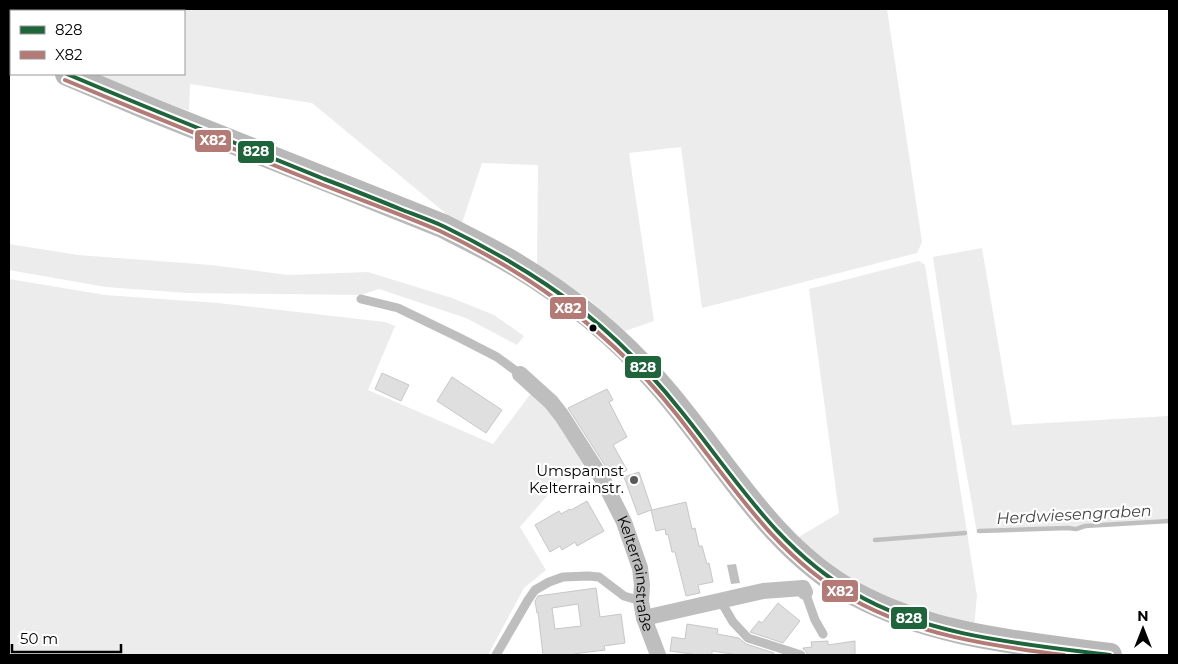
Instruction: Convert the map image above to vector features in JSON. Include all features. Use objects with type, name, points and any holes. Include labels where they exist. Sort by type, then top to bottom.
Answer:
[{"type":"main road","points":[[69,75],[443,226],[488,249],[543,282],[586,313],[630,353],[672,399],[777,532],[815,567],[854,594],[901,616],[958,633],[1110,655]]},
{"type":"street","name":"Kelterrainstraße","points":[[520,374],[551,402],[562,416],[603,480],[624,522],[640,568],[641,601],[644,618],[658,655]]},
{"type":"street","points":[[644,618],[763,591],[803,588],[805,592]]},
{"type":"lane","points":[[361,299],[398,308],[497,357],[520,374]]},
{"type":"lane","points":[[496,655],[535,590],[549,582],[563,577],[599,577],[624,596],[641,601]]},
{"type":"lane","points":[[805,592],[815,620],[823,634]]},
{"type":"lane","points":[[720,600],[733,622],[748,638],[801,655]]},
{"type":"shaded area","points":[[9,9],[887,9],[922,242],[917,253],[702,308],[681,147],[629,153],[654,321],[625,331],[587,298],[537,267],[538,165],[482,163],[462,223],[455,221],[312,103],[190,84],[189,111],[89,75],[185,75],[185,10],[10,10],[9,29]]},
{"type":"shaded area","points":[[9,244],[78,255],[211,265],[288,275],[368,272],[452,298],[494,315],[524,336],[517,345],[466,318],[379,289],[361,295],[187,293],[106,287],[9,270]]},
{"type":"shaded area","points":[[982,248],[1012,425],[1169,416],[1169,519],[977,533],[958,425],[933,257]]},
{"type":"shaded area","points":[[919,261],[925,265],[977,596],[974,627],[892,604],[837,573],[797,538],[839,513],[809,289]]},
{"type":"shaded area","points":[[9,279],[105,295],[218,303],[385,322],[395,326],[368,390],[493,444],[532,392],[557,417],[585,463],[560,481],[520,527],[546,570],[524,588],[488,655],[9,655]]},
{"type":"shaded area","points":[[736,564],[740,583],[731,584],[727,565]]},
{"type":"building","points":[[382,373],[409,385],[401,401],[375,389]]},
{"type":"building","points":[[452,377],[502,410],[486,433],[437,401]]},
{"type":"building","points":[[607,389],[613,400],[609,402],[627,437],[613,445],[627,470],[613,478],[568,408]]},
{"type":"building","points":[[639,472],[652,510],[686,502],[692,529],[695,528],[699,546],[702,546],[707,564],[709,563],[713,582],[698,585],[700,593],[686,596],[675,552],[672,552],[668,534],[666,535],[665,529],[656,531],[651,510],[638,515],[624,477]]},
{"type":"building","points":[[587,501],[604,531],[577,546],[575,542],[562,550],[560,546],[550,552],[535,525],[559,511],[561,514]]},
{"type":"building","points":[[596,588],[600,617],[621,614],[625,643],[604,646],[605,650],[574,655],[543,655],[535,601],[538,596]],"holes":[[[578,604],[581,626],[555,629],[552,608]]]},
{"type":"building","points":[[778,603],[800,621],[783,643],[750,632],[759,621],[762,623]]},
{"type":"building","points":[[687,624],[718,629],[717,634],[739,638],[746,644],[774,653],[773,655],[739,655],[712,651],[712,655],[698,655],[670,651],[672,637],[685,639]]},
{"type":"building","points":[[828,641],[828,645],[855,641],[855,655],[807,655],[803,649],[812,647],[811,642]]},
{"type":"waterway","name":"Herdwiesengraben","points":[[979,531],[1076,529],[1085,526],[1169,521]]},
{"type":"waterway","name":"Herdwiesengraben","points":[[875,540],[965,533]]},
{"type":"transit line","name":"828","points":[[69,75],[440,225],[497,254],[547,285],[602,327],[651,375],[739,486],[780,534],[802,556],[827,576],[854,593],[883,608],[914,620],[946,629],[1011,642],[1110,655]]},
{"type":"transit line","name":"X82","points":[[65,80],[440,231],[467,244],[562,303],[615,348],[662,397],[736,492],[777,540],[825,582],[852,599],[877,611],[902,622],[928,630],[982,643],[1064,655]]},
{"type":"place","name":"Umspannst Kelterrainstr.","points":[[634,480]]}]
